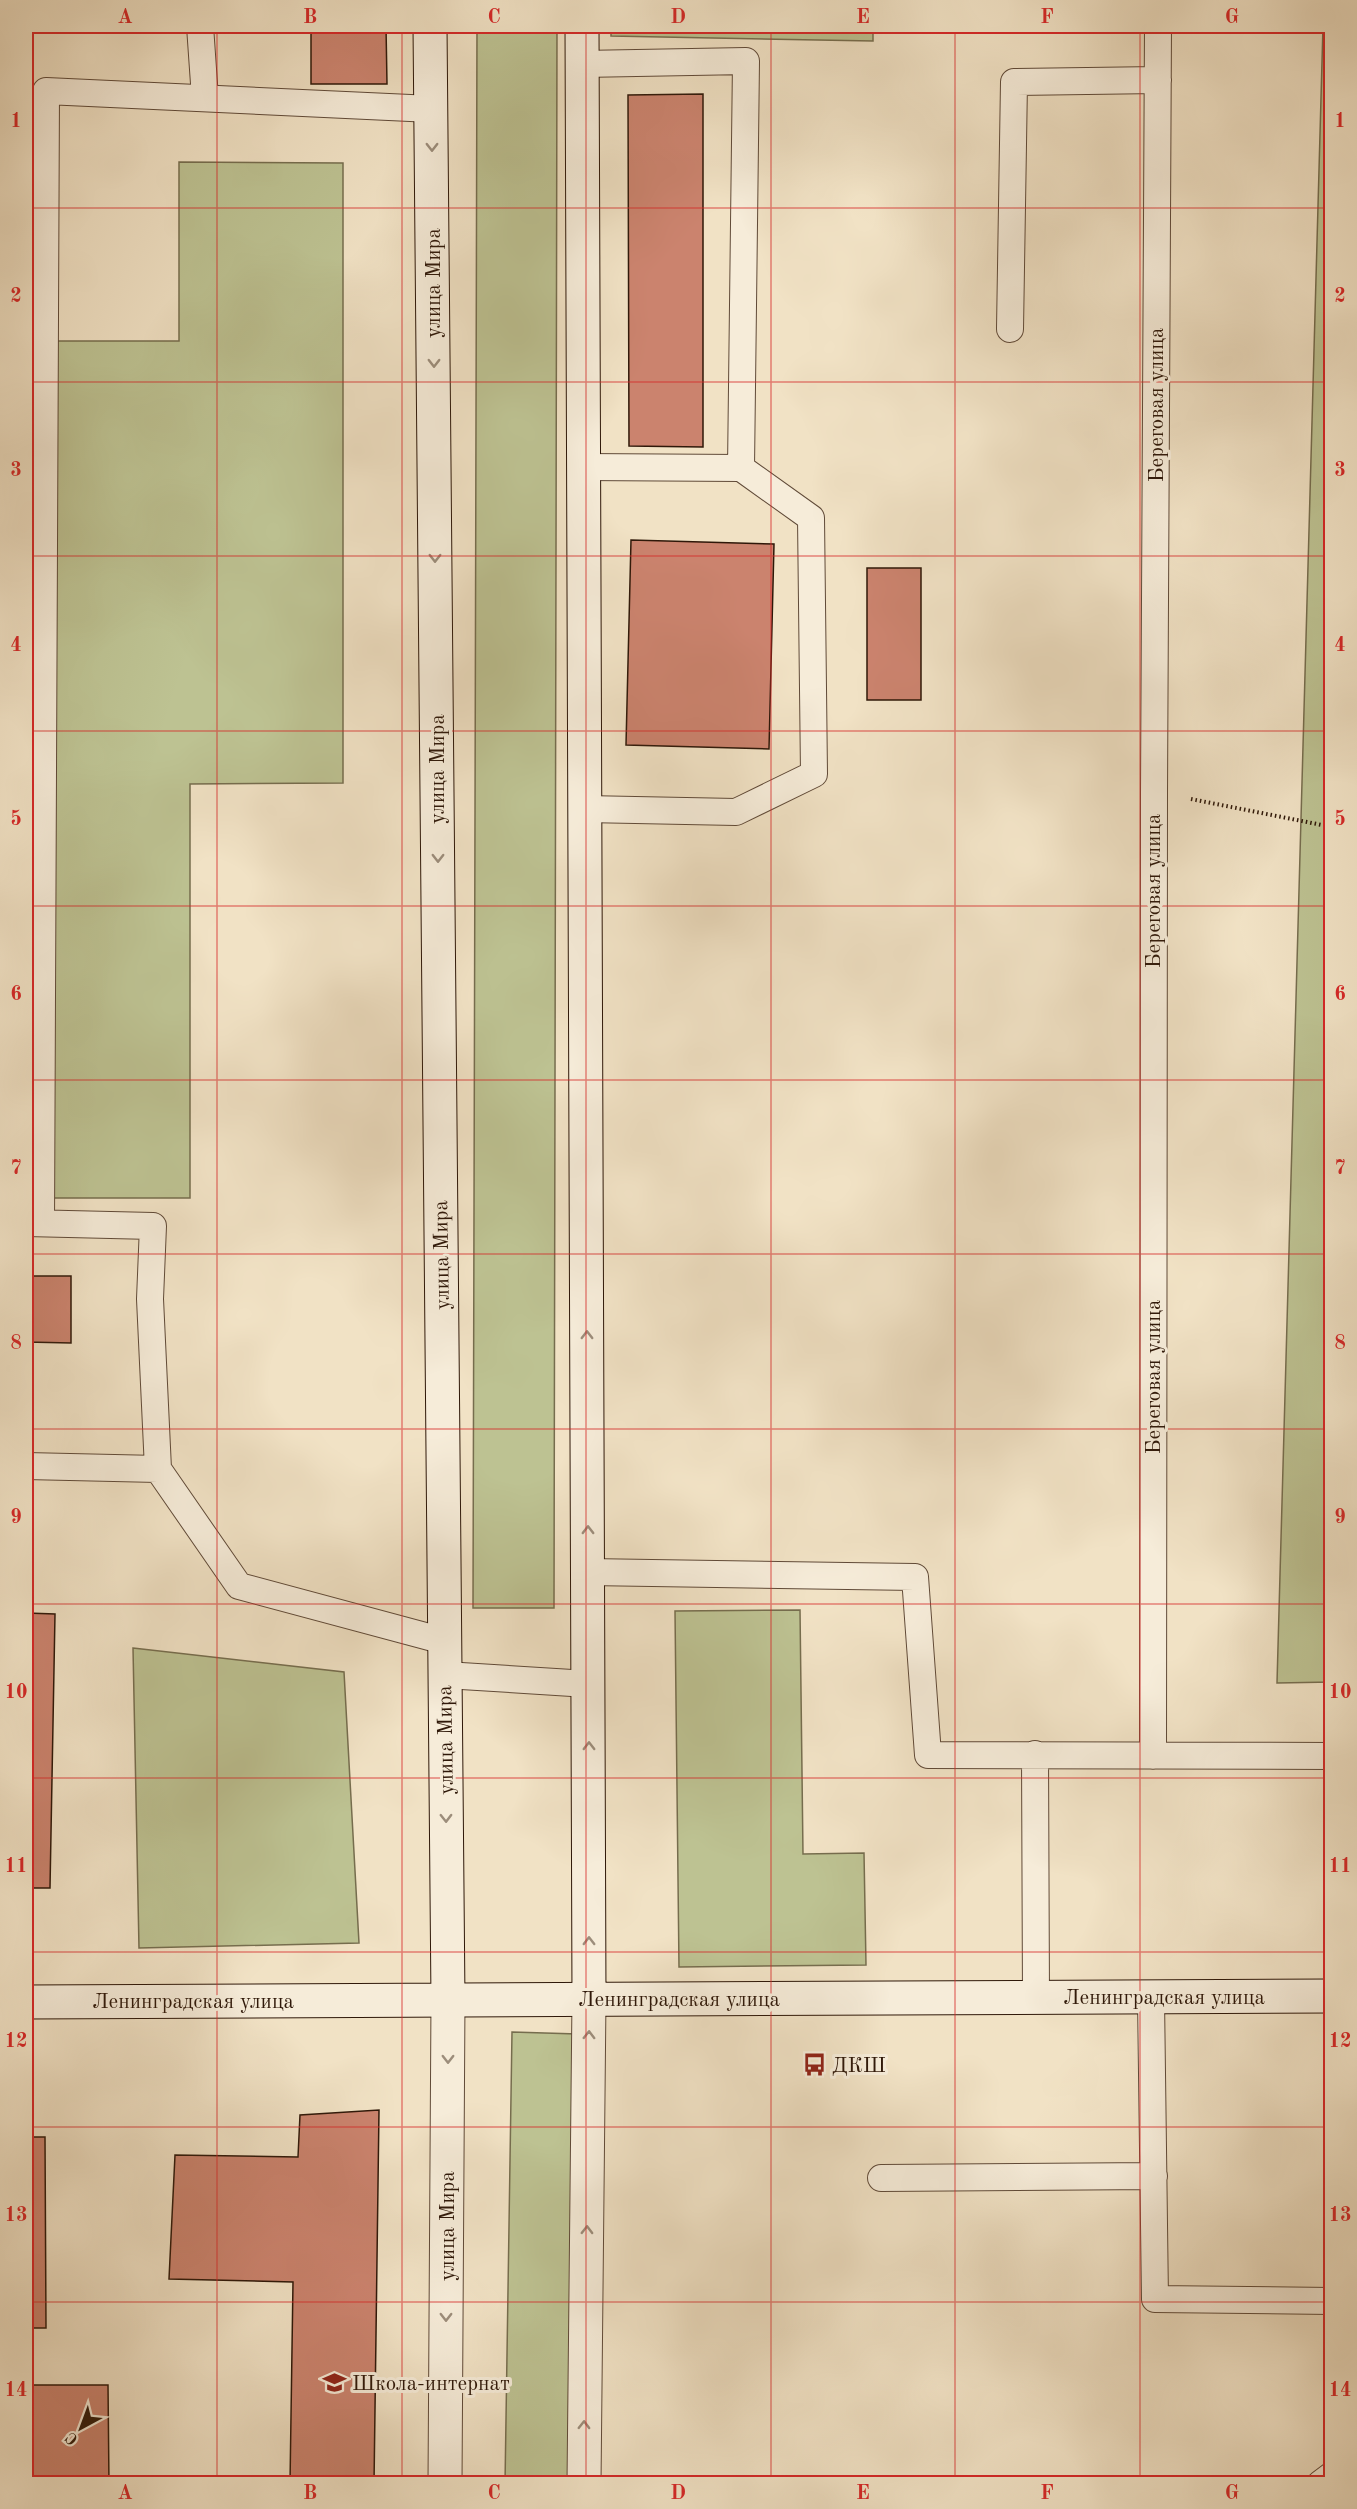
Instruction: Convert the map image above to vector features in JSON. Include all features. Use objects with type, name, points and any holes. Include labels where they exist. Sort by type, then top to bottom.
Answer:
[{"type":"main road","name":"улица Мира","points":[[430,26],[448,2000],[445,2484]]},
{"type":"main road","points":[[582,26],[590,1999],[584,2484]]},
{"type":"main road","name":"Ленинградская улица","points":[[26,2002],[1332,1996]]},
{"type":"lane","points":[[200,26],[206,98]]},
{"type":"lane","name":"Береговая улица","points":[[1153,1756],[1158,26]]},
{"type":"lane","points":[[582,64],[746,62],[741,468]]},
{"type":"lane","points":[[1010,328],[1014,82],[1158,80]]},
{"type":"lane","points":[[432,109],[35,90],[33,1223],[153,1226],[150,1299],[158,1469],[239,1586],[444,1641]]},
{"type":"lane","points":[[584,467],[741,468],[811,519],[814,774],[736,812],[585,809]]},
{"type":"lane","points":[[26,1466],[158,1469]]},
{"type":"lane","points":[[588,1572],[915,1577],[928,1755],[1332,1756]]},
{"type":"lane","points":[[445,1675],[588,1683]]},
{"type":"lane","points":[[1035,1754],[1035,1997]]},
{"type":"lane","points":[[1152,1998],[1155,2299],[1332,2301]]},
{"type":"lane","points":[[881,2178],[1154,2176]]},
{"type":"lane","points":[[1320,2484],[1332,2475]]},
{"type":"path","points":[[1154,792],[1332,827]]},
{"type":"green space","points":[[477,26],[557,26],[554,1608],[473,1608]]},
{"type":"green space","points":[[611,26],[873,26],[873,41],[611,36]]},
{"type":"green space","points":[[1323,26],[1332,26],[1332,1682],[1277,1683]]},
{"type":"green space","points":[[179,162],[343,163],[343,783],[190,784],[190,1198],[26,1198],[26,341],[179,341]]},
{"type":"green space","points":[[800,1610],[803,1854],[864,1853],[866,1965],[679,1967],[675,1611]]},
{"type":"green space","points":[[133,1648],[344,1672],[359,1943],[139,1948]]},
{"type":"green space","points":[[512,2032],[577,2034],[572,2483],[505,2484]]},
{"type":"building","points":[[311,26],[386,26],[387,84],[311,84]]},
{"type":"building","points":[[703,94],[703,447],[629,446],[628,95]]},
{"type":"building","points":[[631,540],[774,544],[769,749],[626,745]]},
{"type":"building","points":[[867,568],[921,568],[921,700],[867,700]]},
{"type":"building","points":[[26,1276],[71,1276],[71,1343],[26,1342]]},
{"type":"building","points":[[26,1613],[55,1614],[50,1888],[26,1888]]},
{"type":"building","name":"Школа-интернат","points":[[379,2110],[374,2484],[290,2484],[293,2282],[169,2279],[175,2155],[298,2157],[300,2115]]},
{"type":"building","points":[[26,2137],[45,2137],[46,2328],[26,2328]]},
{"type":"building","points":[[26,2385],[108,2385],[109,2484],[26,2484]]},
{"type":"place","name":"ДКШ","points":[[814,2065]]},
{"type":"place","name":"Школа-интернат","points":[[334,2383]]}]
